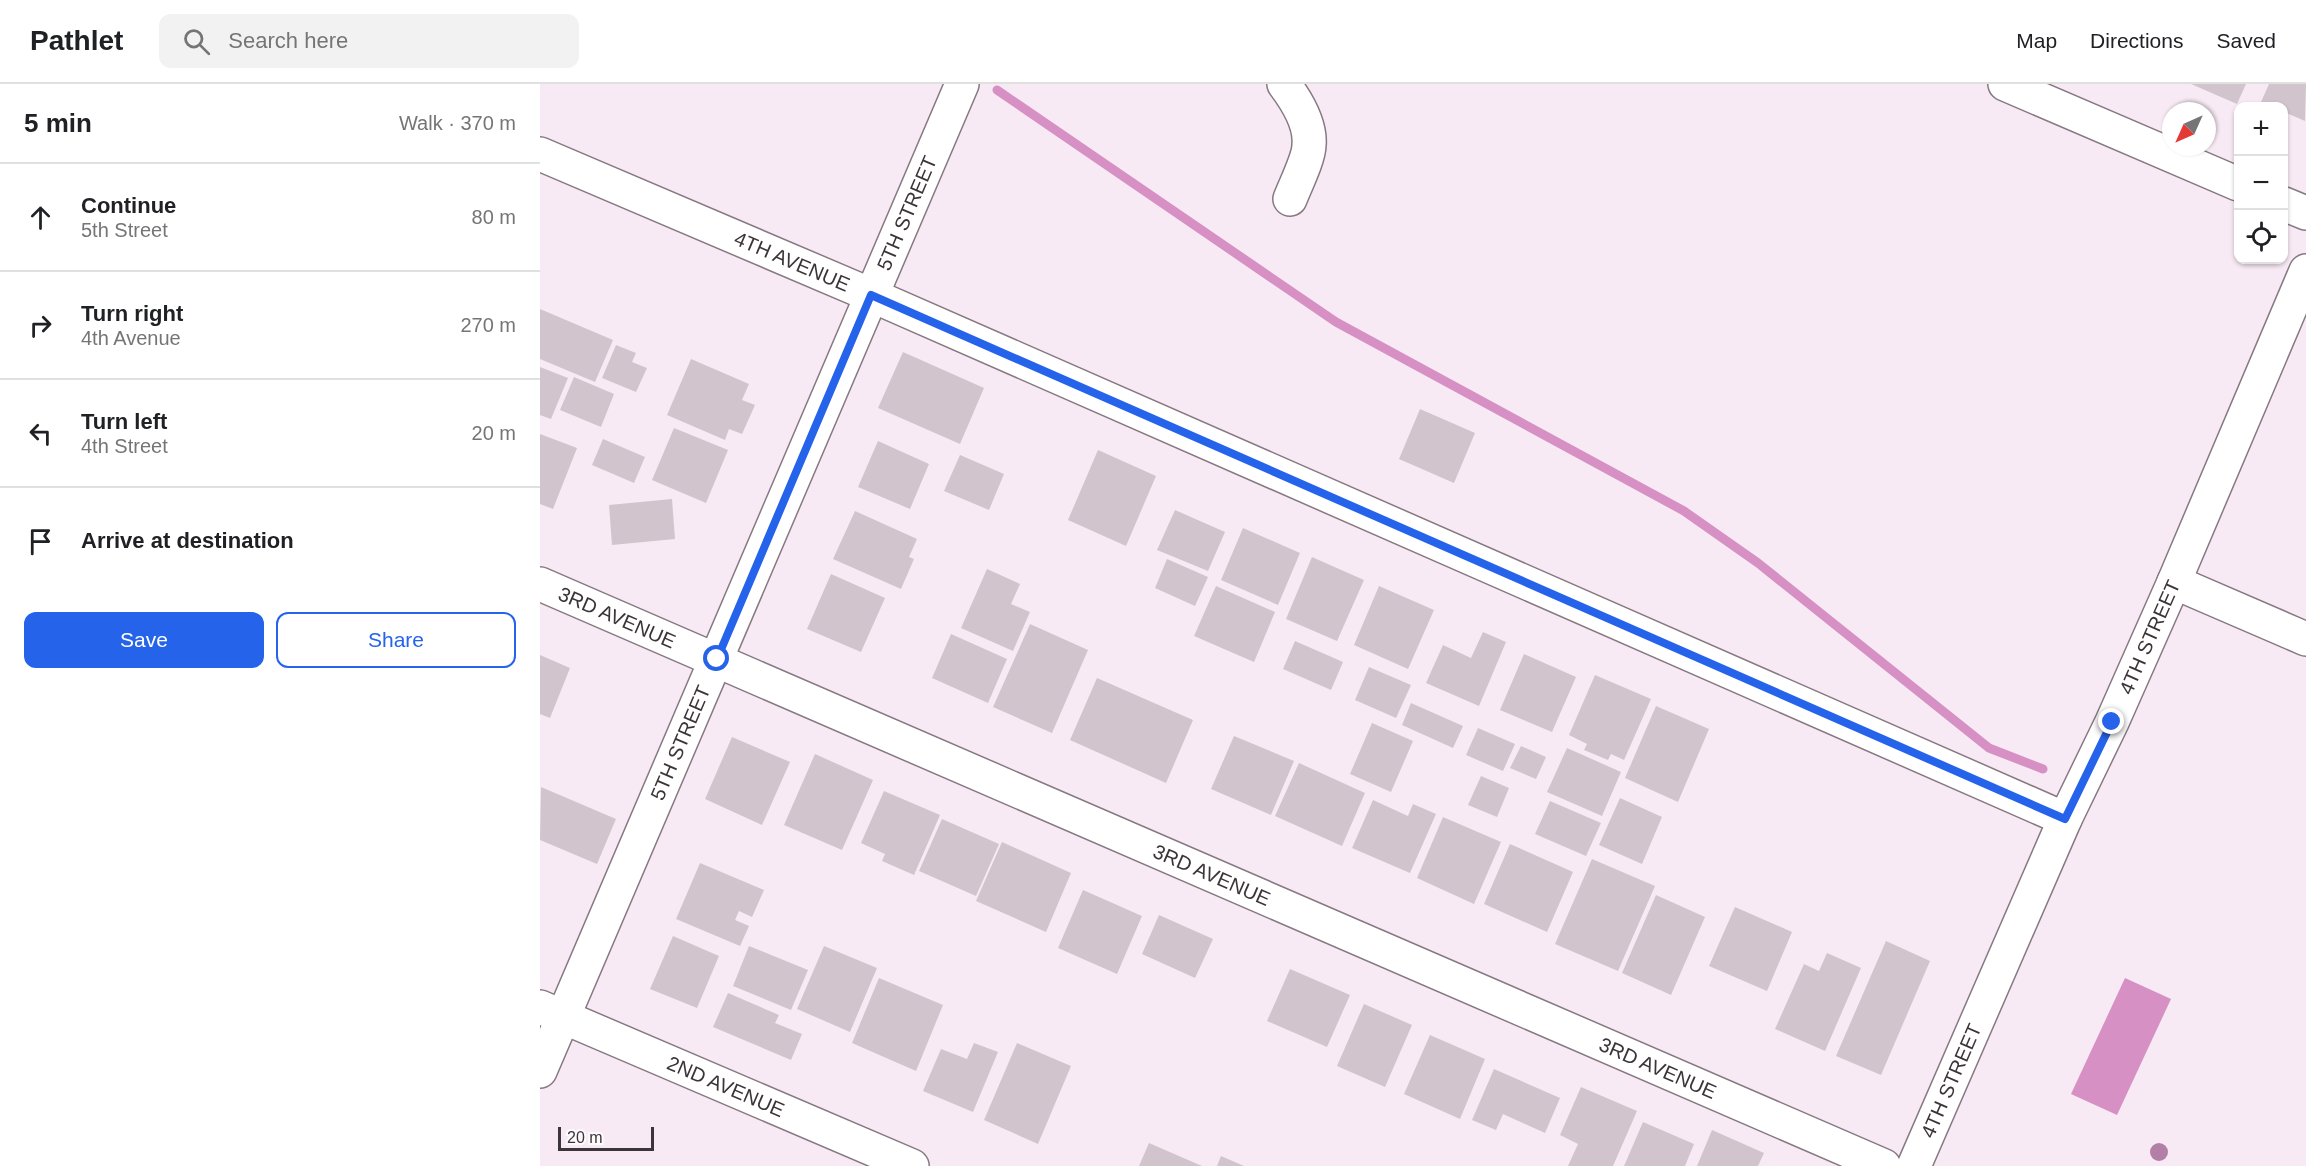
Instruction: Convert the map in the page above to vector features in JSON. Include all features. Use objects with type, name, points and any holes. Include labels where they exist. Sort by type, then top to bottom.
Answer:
[{"type":"street","name":"5TH STREET","points":[[540,1071],[551,1012],[717,659],[962,84]]},
{"type":"street","points":[[1284,84],[1296,100],[1307,128],[1310,146],[1290,199]]},
{"type":"street","points":[[2005,84],[2234,182]]},
{"type":"street","name":"4TH AVENUE","points":[[540,154],[871,295],[2065,819]]},
{"type":"street","points":[[2288,206],[2306,213]]},
{"type":"street","name":"4TH STREET","points":[[1914,1166],[2065,819],[2112,722],[2174,582],[2306,271]]},
{"type":"street","points":[[2174,582],[2306,639]]},
{"type":"street","name":"3RD AVENUE","points":[[540,584],[1884,1166]]},
{"type":"street","name":"2ND AVENUE","points":[[551,1012],[912,1166]]},
{"type":"shaded area","points":[[2125,978],[2171,999],[2117,1115],[2071,1094]]},
{"type":"building","points":[[2191,84],[2246,84],[2238,102],[2234,103]]},
{"type":"building","points":[[2269,84],[2306,84],[2305,121],[2288,114],[2288,102],[2261,102]]},
{"type":"building","points":[[540,309],[613,340],[595,382],[540,359]]},
{"type":"building","points":[[616,345],[636,353],[632,362],[647,368],[636,392],[602,378]]},
{"type":"building","points":[[903,352],[984,388],[960,444],[878,408]]},
{"type":"building","points":[[691,359],[749,384],[742,400],[755,405],[742,434],[729,429],[725,440],[667,415]]},
{"type":"building","points":[[540,367],[568,378],[551,419],[540,415]]},
{"type":"building","points":[[574,377],[614,394],[601,427],[560,410]]},
{"type":"building","points":[[1420,409],[1475,433],[1454,483],[1399,459]]},
{"type":"building","points":[[674,428],[728,450],[706,503],[652,480]]},
{"type":"building","points":[[540,434],[577,448],[553,509],[540,504]]},
{"type":"building","points":[[603,439],[645,457],[634,483],[592,465]]},
{"type":"building","points":[[878,441],[929,464],[910,509],[858,487]]},
{"type":"building","points":[[1098,450],[1156,476],[1126,546],[1068,520]]},
{"type":"building","points":[[960,455],[1004,474],[989,510],[944,491]]},
{"type":"building","points":[[672,499],[675,539],[612,545],[609,505]]},
{"type":"building","points":[[1175,510],[1225,532],[1208,571],[1157,550]]},
{"type":"building","points":[[855,511],[917,539],[909,557],[914,559],[901,589],[833,559]]},
{"type":"building","points":[[1243,528],[1300,553],[1278,605],[1221,580]]},
{"type":"building","points":[[1312,557],[1364,580],[1337,641],[1286,619]]},
{"type":"building","points":[[1167,559],[1208,577],[1195,606],[1155,588]]},
{"type":"building","points":[[987,569],[1020,584],[1011,604],[1030,612],[1013,651],[961,628]]},
{"type":"building","points":[[831,574],[885,598],[861,652],[807,629]]},
{"type":"building","points":[[1216,586],[1275,612],[1254,662],[1194,636]]},
{"type":"building","points":[[1379,586],[1434,610],[1408,669],[1354,645]]},
{"type":"building","points":[[1030,624],[1088,650],[1052,733],[993,707]]},
{"type":"building","points":[[1483,632],[1506,642],[1479,706],[1426,683],[1443,645],[1471,658]]},
{"type":"building","points":[[951,634],[1007,659],[988,703],[932,678]]},
{"type":"building","points":[[1295,641],[1343,662],[1331,690],[1283,669]]},
{"type":"building","points":[[1524,654],[1576,677],[1552,732],[1500,710]]},
{"type":"building","points":[[540,655],[570,668],[550,718],[540,714]]},
{"type":"building","points":[[1369,667],[1411,685],[1396,718],[1355,700]]},
{"type":"building","points":[[1595,675],[1651,699],[1624,760],[1611,754],[1608,760],[1584,750],[1587,744],[1569,735]]},
{"type":"building","points":[[1097,678],[1193,720],[1166,783],[1070,740]]},
{"type":"building","points":[[1411,703],[1463,726],[1453,748],[1402,725]]},
{"type":"building","points":[[1656,706],[1709,729],[1678,802],[1625,778]]},
{"type":"building","points":[[1372,723],[1413,741],[1391,792],[1350,774]]},
{"type":"building","points":[[1478,728],[1515,744],[1503,771],[1466,755]]},
{"type":"building","points":[[1234,736],[1294,761],[1271,815],[1211,789]]},
{"type":"building","points":[[732,737],[790,762],[762,825],[705,799]]},
{"type":"building","points":[[1521,746],[1546,757],[1536,779],[1510,768]]},
{"type":"building","points":[[1567,748],[1621,772],[1602,816],[1547,792]]},
{"type":"building","points":[[815,754],[873,780],[842,850],[784,825]]},
{"type":"building","points":[[1299,763],[1365,793],[1342,846],[1275,816]]},
{"type":"building","points":[[1481,776],[1509,788],[1497,817],[1468,805]]},
{"type":"building","points":[[541,787],[616,819],[597,864],[540,840]]},
{"type":"building","points":[[884,791],[940,815],[914,875],[882,861],[885,854],[861,843]]},
{"type":"building","points":[[1620,798],[1662,817],[1642,864],[1599,845]]},
{"type":"building","points":[[1373,800],[1408,816],[1413,804],[1436,814],[1410,873],[1352,848]]},
{"type":"building","points":[[1550,801],[1601,823],[1586,856],[1535,834]]},
{"type":"building","points":[[1443,817],[1501,842],[1474,904],[1417,878]]},
{"type":"building","points":[[942,819],[999,844],[976,896],[919,871]]},
{"type":"building","points":[[1002,842],[1071,873],[1046,932],[976,901]]},
{"type":"building","points":[[1510,844],[1573,872],[1547,932],[1484,904]]},
{"type":"building","points":[[1592,859],[1655,886],[1618,971],[1555,944]]},
{"type":"building","points":[[700,863],[764,890],[752,917],[739,911],[735,920],[749,926],[740,946],[676,919]]},
{"type":"building","points":[[1083,890],[1142,916],[1117,974],[1058,948]]},
{"type":"building","points":[[1656,895],[1705,917],[1671,995],[1622,973]]},
{"type":"building","points":[[1735,907],[1792,932],[1767,991],[1709,966]]},
{"type":"building","points":[[1159,915],[1213,939],[1195,978],[1142,954]]},
{"type":"building","points":[[673,936],[719,956],[697,1008],[650,989]]},
{"type":"building","points":[[1886,941],[1930,961],[1881,1075],[1836,1056]]},
{"type":"building","points":[[749,946],[808,970],[791,1010],[733,986]]},
{"type":"building","points":[[824,946],[877,968],[850,1032],[797,1009]]},
{"type":"building","points":[[1827,953],[1861,968],[1825,1051],[1775,1029],[1804,964],[1819,971]]},
{"type":"building","points":[[1290,969],[1350,995],[1327,1047],[1267,1021]]},
{"type":"building","points":[[879,978],[943,1005],[916,1071],[852,1043]]},
{"type":"building","points":[[728,993],[779,1015],[775,1023],[802,1034],[791,1060],[713,1027]]},
{"type":"building","points":[[1364,1004],[1412,1025],[1385,1087],[1337,1066]]},
{"type":"building","points":[[1430,1035],[1485,1059],[1460,1119],[1404,1094]]},
{"type":"building","points":[[974,1043],[998,1052],[973,1112],[923,1091],[941,1049],[967,1059]]},
{"type":"building","points":[[1017,1043],[1071,1066],[1038,1144],[984,1120]]},
{"type":"building","points":[[1494,1069],[1560,1098],[1545,1133],[1503,1114],[1496,1130],[1472,1120]]},
{"type":"building","points":[[1581,1087],[1637,1111],[1613,1166],[1568,1166],[1578,1144],[1560,1135]]},
{"type":"building","points":[[1643,1122],[1694,1144],[1685,1166],[1624,1166]]},
{"type":"building","points":[[1712,1130],[1764,1153],[1758,1166],[1697,1166]]},
{"type":"building","points":[[1149,1143],[1202,1166],[1139,1166]]},
{"type":"building","points":[[1221,1156],[1244,1166],[1217,1166]]},
{"type":"waterway","points":[[997,90],[1336,322],[1684,511],[1758,563],[1989,748],[2043,769]]},
{"type":"route","points":[[717,659],[871,295],[2065,819],[2112,722]]}]
